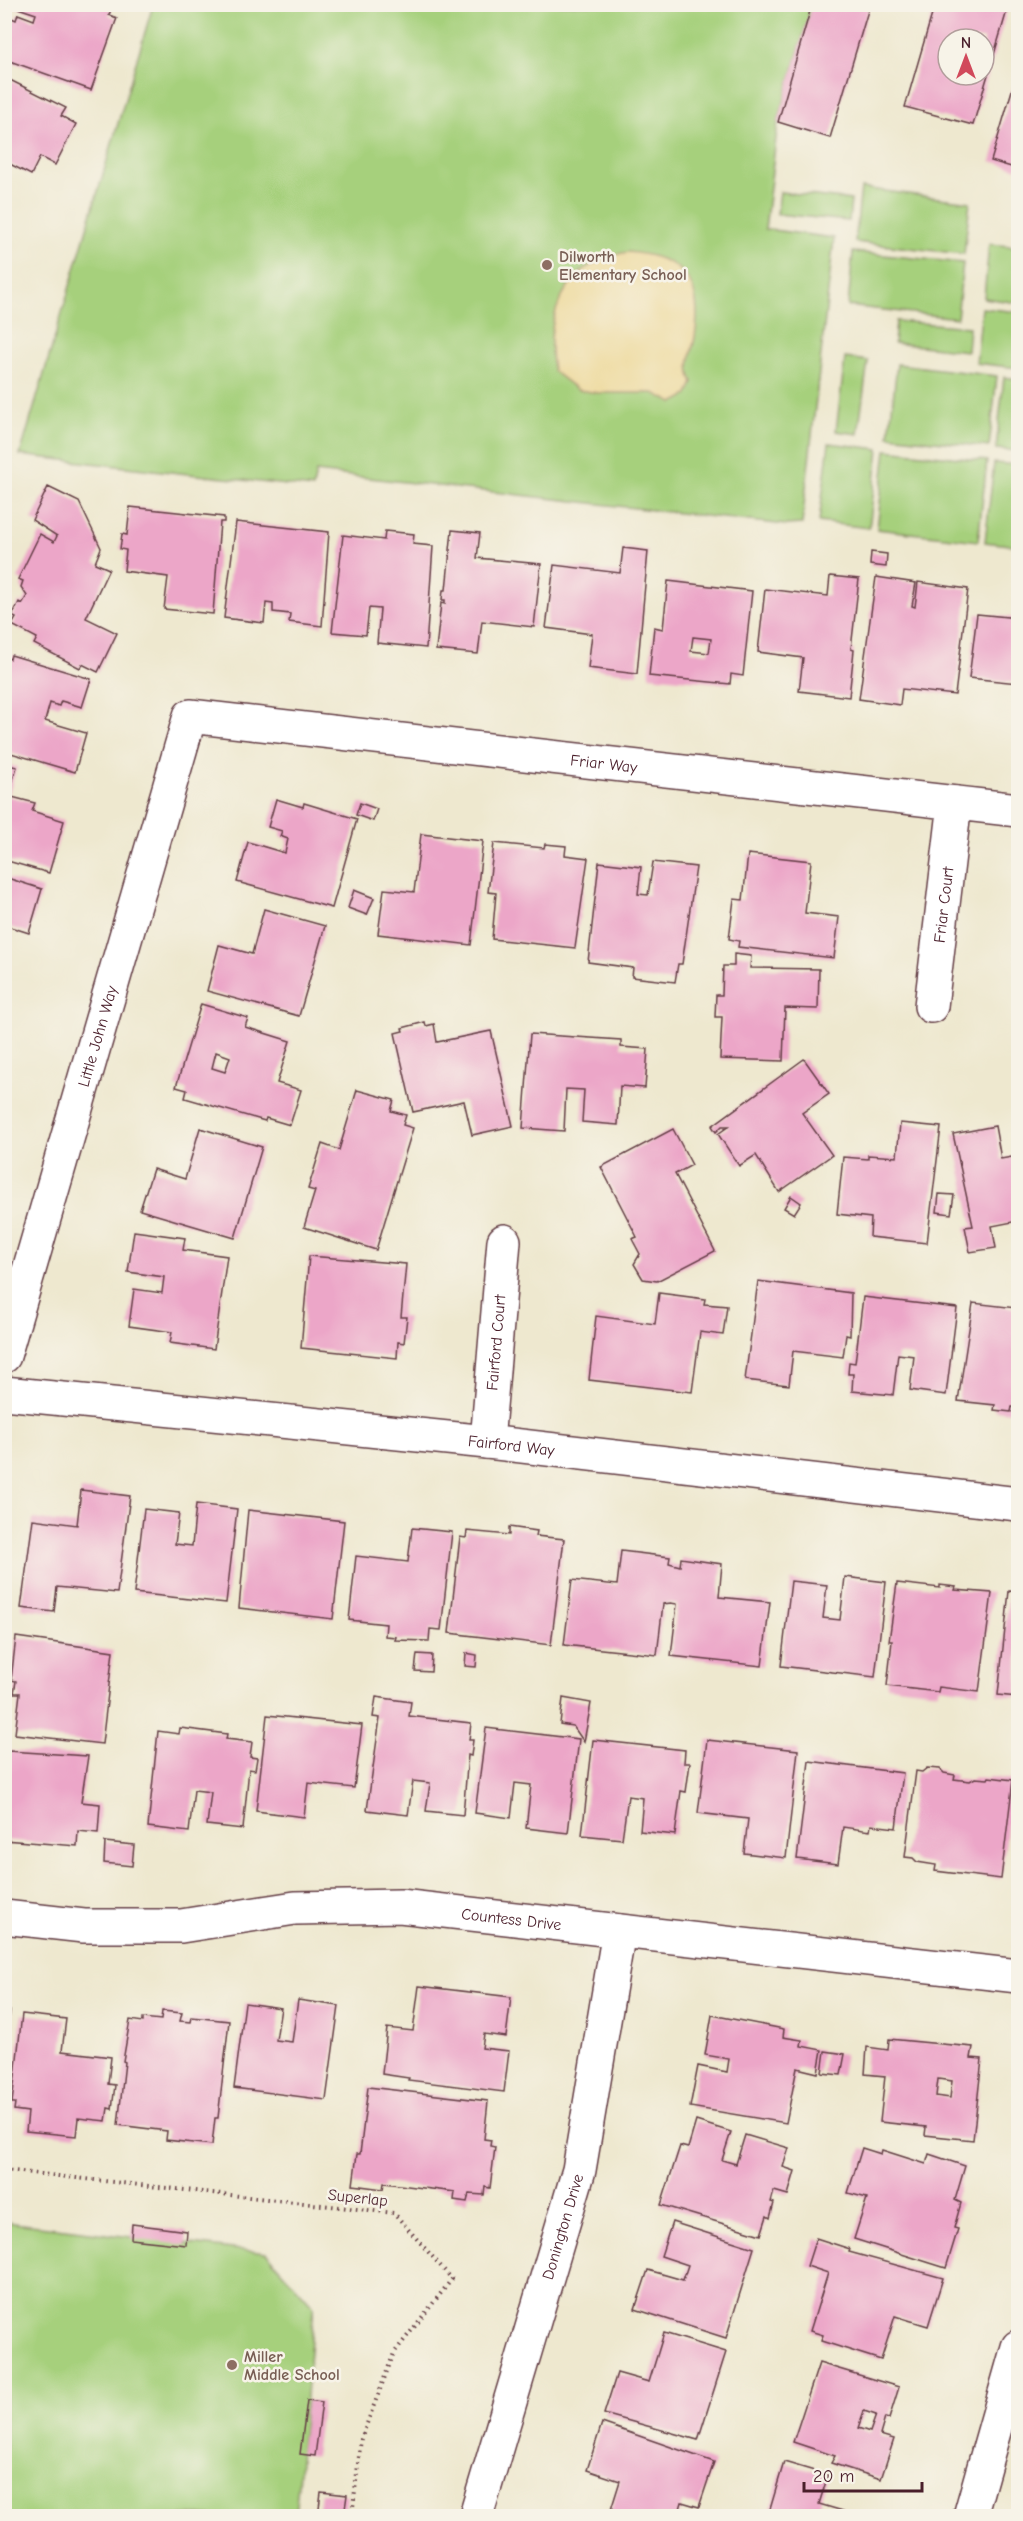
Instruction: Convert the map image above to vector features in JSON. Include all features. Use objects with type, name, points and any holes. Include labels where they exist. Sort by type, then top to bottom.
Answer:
[{"type":"street","name":"Friar Way","points":[[190,716],[1018,810]]},
{"type":"street","name":"Little John Way","points":[[4,1356],[190,716]]},
{"type":"street","name":"Friar Court","points":[[931,1006],[955,803]]},
{"type":"street","name":"Fairford Court","points":[[487,1442],[504,1240]]},
{"type":"street","name":"Fairford Way","points":[[4,1393],[487,1442],[1018,1504]]},
{"type":"street","name":"Countess Drive","points":[[4,1917],[84,1926],[181,1926],[295,1908],[400,1906],[1018,1976]]},
{"type":"street","name":"Donington Drive","points":[[476,2517],[579,2170],[619,1931]]},
{"type":"street","points":[[970,2517],[1018,2347]]},
{"type":"path","name":"Superlap","points":[[4,2170],[394,2213],[452,2279],[394,2353],[361,2439],[352,2517]]},
{"type":"green space","name":"Dilworth Elementary School","points":[[153,5],[812,5],[778,122],[765,229],[834,238],[802,524],[786,525],[316,472],[313,488],[20,455]]},
{"type":"green space","points":[[861,188],[970,202],[964,254],[855,242]]},
{"type":"green space","points":[[780,192],[851,200],[849,221],[777,214]]},
{"type":"green space","points":[[989,244],[1018,247],[1018,303],[984,298]]},
{"type":"green space","points":[[853,252],[963,263],[957,318],[848,306]]},
{"type":"green space","points":[[982,308],[1018,312],[1018,368],[976,363]]},
{"type":"green space","points":[[896,321],[969,327],[967,351],[894,343]]},
{"type":"green space","points":[[845,358],[868,361],[858,434],[836,431]]},
{"type":"green space","points":[[897,364],[997,376],[989,447],[889,436]]},
{"type":"green space","points":[[1004,377],[1018,379],[1018,451],[996,449]]},
{"type":"green space","points":[[829,443],[879,449],[869,528],[819,522]]},
{"type":"green space","points":[[886,450],[987,461],[978,541],[877,529]]},
{"type":"green space","points":[[994,463],[1018,465],[1018,546],[985,542]]},
{"type":"green space","points":[[5,2222],[266,2253],[314,2307],[295,2516],[5,2516]]},
{"type":"sand","points":[[628,252],[647,255],[676,266],[686,275],[692,287],[697,317],[689,365],[693,382],[688,395],[673,403],[654,393],[599,393],[578,390],[553,371],[552,329],[556,310],[564,294],[574,279],[588,267],[606,258]]},
{"type":"building","points":[[4,4],[11,4],[7,16],[16,20],[18,14],[34,20],[36,14],[15,7],[16,4],[113,4],[109,15],[117,18],[91,90],[4,59]]},
{"type":"building","points":[[812,4],[870,4],[830,138],[778,122]]},
{"type":"building","points":[[935,4],[1009,4],[996,48],[996,27],[936,27],[936,87],[984,87],[973,125],[905,107]]},
{"type":"building","points":[[1018,70],[1018,169],[991,161]]},
{"type":"building","points":[[4,77],[66,108],[61,116],[76,124],[55,165],[40,157],[31,175],[8,163],[4,169]]},
{"type":"building","points":[[48,487],[79,502],[101,548],[95,563],[109,569],[86,618],[117,633],[98,672],[82,664],[80,668],[34,644],[37,638],[12,625],[16,618],[12,616],[19,602],[22,604],[27,596],[21,587],[23,581],[18,579],[40,534],[54,542],[57,536],[32,520]]},
{"type":"building","points":[[130,507],[224,517],[224,522],[220,522],[213,614],[164,609],[168,577],[124,571],[126,550],[120,549],[122,534],[127,535]]},
{"type":"building","points":[[236,522],[329,532],[322,626],[289,622],[290,614],[273,612],[273,604],[266,603],[264,623],[224,618]]},
{"type":"building","points":[[452,530],[480,533],[477,558],[541,564],[534,627],[482,621],[478,654],[436,650],[441,603],[445,604],[445,600],[442,600],[443,590],[446,590]]},
{"type":"building","points":[[385,531],[414,534],[413,544],[433,546],[426,648],[377,643],[380,609],[369,608],[366,635],[332,632],[343,535],[384,540]]},
{"type":"building","points":[[623,548],[648,551],[637,674],[588,668],[592,634],[546,628],[554,565],[620,573]]},
{"type":"building","points":[[871,552],[887,554],[886,567],[870,565]]},
{"type":"building","points":[[830,576],[859,579],[851,649],[854,650],[849,697],[799,691],[803,658],[758,652],[765,589],[828,596]]},
{"type":"building","points":[[876,577],[916,583],[912,606],[915,607],[918,582],[968,589],[955,695],[902,689],[900,705],[859,699]]},
{"type":"building","points":[[668,581],[752,591],[743,676],[731,674],[730,684],[649,676],[654,627],[663,629]],"holes":[[[693,637],[711,639],[709,653],[691,651]]]},
{"type":"building","points":[[977,614],[1018,618],[1018,683],[969,678]]},
{"type":"building","points":[[11,655],[91,679],[82,707],[61,701],[59,706],[50,703],[45,721],[86,733],[75,772],[4,751],[4,657],[10,659]]},
{"type":"building","points":[[4,764],[17,767],[8,796],[35,803],[32,811],[64,821],[49,873],[4,860]]},
{"type":"building","points":[[276,799],[303,807],[304,803],[357,819],[332,908],[237,882],[248,842],[285,853],[288,839],[280,836],[282,831],[268,827]]},
{"type":"building","points":[[360,803],[377,809],[373,821],[356,815]]},
{"type":"building","points":[[421,834],[483,841],[471,945],[378,934],[384,889],[414,892]]},
{"type":"building","points":[[494,843],[544,848],[545,844],[566,846],[565,855],[588,858],[575,948],[492,939],[496,893],[488,892]]},
{"type":"building","points":[[748,854],[811,861],[805,913],[839,917],[834,958],[738,947],[739,941],[729,939],[734,899],[743,900]]},
{"type":"building","points":[[599,862],[641,867],[638,894],[648,895],[653,862],[696,867],[682,964],[678,964],[675,982],[632,977],[633,968],[588,962]]},
{"type":"building","points":[[4,877],[42,889],[29,933],[4,925]]},
{"type":"building","points":[[354,890],[374,898],[367,915],[348,908]]},
{"type":"building","points":[[264,909],[325,926],[299,1016],[207,991],[219,945],[252,954]]},
{"type":"building","points":[[734,954],[751,956],[750,968],[819,969],[818,1009],[785,1008],[783,1061],[720,1059],[722,1017],[715,1017],[716,995],[722,995],[723,966],[734,966]]},
{"type":"building","points":[[201,1004],[248,1018],[245,1027],[290,1041],[277,1083],[301,1090],[290,1125],[266,1118],[265,1121],[185,1098],[187,1090],[176,1087]],"holes":[[[216,1052],[230,1057],[225,1072],[212,1068]]]},
{"type":"building","points":[[425,1022],[426,1026],[434,1024],[437,1042],[491,1031],[513,1126],[472,1135],[464,1101],[413,1112],[395,1033],[403,1031],[402,1028]]},
{"type":"building","points":[[530,1034],[621,1040],[621,1047],[648,1049],[645,1088],[620,1086],[618,1125],[582,1122],[584,1090],[566,1089],[564,1131],[523,1128]]},
{"type":"building","points":[[804,1059],[829,1094],[802,1113],[832,1155],[779,1192],[756,1155],[739,1166],[718,1134],[729,1126],[722,1126],[716,1132],[712,1126]]},
{"type":"building","points":[[357,1090],[394,1100],[391,1111],[406,1115],[403,1125],[413,1128],[376,1250],[304,1227],[315,1191],[308,1189],[322,1144],[339,1150]]},
{"type":"building","points":[[900,1123],[941,1127],[927,1243],[870,1237],[871,1218],[837,1214],[843,1157],[868,1159],[868,1155],[897,1157]]},
{"type":"building","points":[[995,1126],[1001,1159],[1018,1156],[1018,1221],[992,1226],[996,1248],[970,1252],[965,1227],[973,1226],[953,1134]]},
{"type":"building","points":[[200,1128],[262,1147],[235,1238],[140,1210],[153,1169],[185,1179]]},
{"type":"building","points":[[673,1129],[692,1165],[675,1174],[715,1251],[657,1281],[643,1279],[634,1264],[640,1254],[632,1239],[637,1237],[601,1167]]},
{"type":"building","points":[[939,1194],[954,1195],[951,1214],[937,1212]]},
{"type":"building","points":[[791,1196],[801,1203],[794,1214],[784,1208]]},
{"type":"building","points":[[134,1231],[185,1238],[183,1250],[227,1256],[214,1349],[170,1343],[172,1332],[129,1326],[134,1289],[162,1293],[164,1277],[128,1272]]},
{"type":"building","points":[[309,1256],[406,1264],[401,1317],[407,1317],[404,1343],[398,1342],[397,1358],[301,1348]]},
{"type":"building","points":[[758,1281],[851,1293],[850,1336],[846,1335],[843,1357],[793,1351],[789,1385],[745,1380]]},
{"type":"building","points":[[659,1293],[705,1299],[704,1304],[727,1306],[723,1335],[700,1332],[692,1392],[589,1380],[596,1316],[655,1324]]},
{"type":"building","points":[[863,1297],[957,1308],[946,1395],[910,1390],[914,1356],[898,1354],[893,1395],[852,1391],[853,1374],[848,1374],[849,1362],[855,1363]]},
{"type":"building","points":[[1017,1300],[1018,1407],[1012,1407],[1011,1412],[994,1410],[995,1405],[958,1401],[973,1303],[1016,1308]]},
{"type":"building","points":[[81,1490],[130,1496],[117,1593],[57,1587],[54,1612],[21,1608],[33,1519],[77,1525]]},
{"type":"building","points":[[196,1504],[237,1509],[226,1603],[134,1593],[144,1509],[179,1513],[175,1544],[192,1546]]},
{"type":"building","points":[[248,1510],[344,1521],[333,1619],[239,1608]]},
{"type":"building","points":[[509,1527],[537,1531],[536,1536],[564,1539],[551,1645],[449,1633],[460,1537],[466,1538],[467,1531],[509,1535]]},
{"type":"building","points":[[412,1528],[452,1532],[441,1630],[430,1629],[429,1641],[395,1640],[396,1637],[385,1636],[386,1624],[349,1620],[356,1556],[408,1562]]},
{"type":"building","points":[[621,1551],[670,1557],[669,1563],[680,1566],[681,1558],[722,1564],[719,1597],[770,1602],[762,1666],[671,1656],[677,1604],[671,1603],[663,1604],[657,1655],[564,1645],[572,1580],[617,1585]]},
{"type":"building","points":[[845,1577],[886,1582],[875,1677],[781,1666],[791,1581],[827,1585],[823,1618],[840,1620]]},
{"type":"building","points":[[897,1583],[940,1588],[940,1585],[956,1587],[955,1590],[992,1593],[979,1692],[939,1687],[938,1692],[887,1686],[892,1641],[889,1641]]},
{"type":"building","points":[[1009,1591],[1018,1592],[1018,1697],[998,1695]]},
{"type":"building","points":[[16,1637],[113,1651],[102,1744],[15,1734],[20,1693],[14,1693],[16,1681],[11,1680]]},
{"type":"building","points":[[466,1653],[477,1655],[476,1667],[465,1666]]},
{"type":"building","points":[[417,1654],[432,1655],[431,1672],[415,1671]]},
{"type":"building","points":[[376,1697],[411,1702],[409,1716],[471,1723],[469,1740],[473,1740],[471,1756],[468,1755],[463,1815],[426,1811],[430,1783],[413,1781],[408,1815],[367,1810],[380,1718],[373,1717]]},
{"type":"building","points":[[563,1698],[591,1703],[584,1742],[573,1726],[560,1724]]},
{"type":"building","points":[[267,1715],[362,1725],[354,1788],[308,1783],[304,1817],[256,1811]]},
{"type":"building","points":[[180,1728],[227,1734],[226,1739],[252,1742],[250,1757],[257,1758],[255,1770],[249,1769],[243,1829],[207,1825],[211,1792],[194,1790],[189,1832],[148,1827],[158,1731],[179,1734]]},
{"type":"building","points":[[486,1728],[579,1739],[568,1833],[526,1828],[531,1785],[515,1783],[511,1818],[475,1813]]},
{"type":"building","points":[[593,1740],[685,1750],[684,1763],[690,1763],[686,1792],[681,1791],[675,1835],[640,1831],[643,1798],[628,1796],[622,1839],[582,1835]]},
{"type":"building","points":[[707,1740],[798,1750],[786,1858],[744,1853],[748,1819],[698,1813]]},
{"type":"building","points":[[8,1751],[88,1756],[81,1802],[100,1804],[98,1833],[78,1831],[77,1846],[4,1840],[4,1777]]},
{"type":"building","points":[[809,1761],[903,1773],[896,1828],[871,1825],[870,1831],[843,1827],[838,1864],[797,1859]]},
{"type":"building","points":[[927,1768],[940,1769],[944,1773],[955,1775],[954,1779],[970,1781],[975,1778],[988,1779],[989,1777],[1013,1780],[1001,1879],[935,1871],[936,1865],[917,1862],[913,1858],[905,1857],[916,1771],[922,1772]]},
{"type":"building","points":[[105,1842],[134,1845],[132,1866],[104,1863]]},
{"type":"building","points":[[419,1986],[511,1997],[506,2037],[484,2034],[482,2048],[509,2051],[504,2092],[408,2080],[409,2078],[382,2074],[387,2028],[413,2031]]},
{"type":"building","points":[[298,2000],[339,2006],[326,2100],[234,2088],[245,2003],[281,2008],[276,2040],[292,2042]]},
{"type":"building","points":[[4,2011],[10,2011],[6,2047],[4,2047]]},
{"type":"building","points":[[162,2011],[182,2013],[180,2021],[191,2022],[192,2017],[229,2021],[218,2118],[215,2118],[212,2145],[166,2140],[167,2131],[118,2125],[125,2062],[123,2061],[130,2020],[143,2022],[143,2018],[161,2020]]},
{"type":"building","points":[[22,2014],[66,2019],[62,2051],[111,2057],[108,2084],[115,2085],[112,2109],[108,2108],[106,2121],[78,2118],[76,2136],[26,2131],[28,2112],[14,2110],[15,2103],[12,2103]]},
{"type":"building","points":[[712,2015],[784,2029],[783,2037],[802,2040],[801,2046],[822,2050],[818,2073],[797,2068],[786,2123],[690,2107],[698,2066],[727,2072],[729,2059],[705,2055]]},
{"type":"building","points":[[889,2039],[973,2047],[971,2058],[982,2059],[973,2140],[925,2135],[926,2127],[880,2122],[885,2076],[865,2074],[867,2047],[888,2050]],"holes":[[[938,2079],[952,2081],[950,2098],[936,2096]]]},
{"type":"building","points":[[825,2051],[845,2054],[841,2075],[822,2073]]},
{"type":"building","points":[[368,2087],[488,2101],[484,2139],[491,2140],[490,2146],[495,2147],[490,2188],[485,2187],[484,2195],[469,2194],[467,2202],[454,2200],[455,2192],[384,2183],[383,2189],[353,2185],[357,2154],[360,2154]]},
{"type":"building","points":[[696,2121],[731,2132],[722,2160],[736,2164],[745,2135],[789,2148],[783,2167],[795,2171],[788,2195],[774,2191],[770,2218],[767,2216],[761,2235],[661,2205],[680,2146],[688,2148]]},
{"type":"building","points":[[862,2148],[881,2154],[882,2150],[926,2164],[929,2154],[965,2166],[955,2200],[961,2203],[954,2228],[958,2229],[946,2268],[854,2239],[867,2198],[848,2193]]},
{"type":"building","points":[[672,2222],[754,2248],[726,2338],[635,2309],[648,2270],[683,2280],[688,2265],[661,2256]]},
{"type":"building","points":[[132,2224],[187,2231],[186,2245],[131,2239]]},
{"type":"building","points":[[816,2238],[850,2249],[849,2252],[943,2278],[928,2326],[895,2316],[881,2360],[821,2341],[823,2335],[810,2331],[828,2273],[807,2266]]},
{"type":"building","points":[[664,2333],[726,2352],[698,2440],[604,2414],[617,2373],[649,2382]]},
{"type":"building","points":[[819,2363],[899,2387],[889,2419],[885,2418],[880,2435],[894,2439],[881,2479],[831,2463],[835,2456],[793,2442]],"holes":[[[864,2411],[876,2415],[870,2432],[858,2428]]]},
{"type":"building","points":[[307,2400],[322,2402],[315,2456],[300,2454]]},
{"type":"building","points":[[602,2423],[714,2462],[699,2507],[682,2502],[678,2516],[609,2516],[620,2481],[587,2470]]},
{"type":"building","points":[[784,2462],[828,2475],[819,2504],[860,2516],[768,2516]]},
{"type":"building","points":[[321,2492],[347,2495],[344,2516],[318,2516]]},
{"type":"place","name":"Dilworth Elementary School","points":[[547,265]]},
{"type":"place","name":"Miller Middle School","points":[[232,2365]]}]
